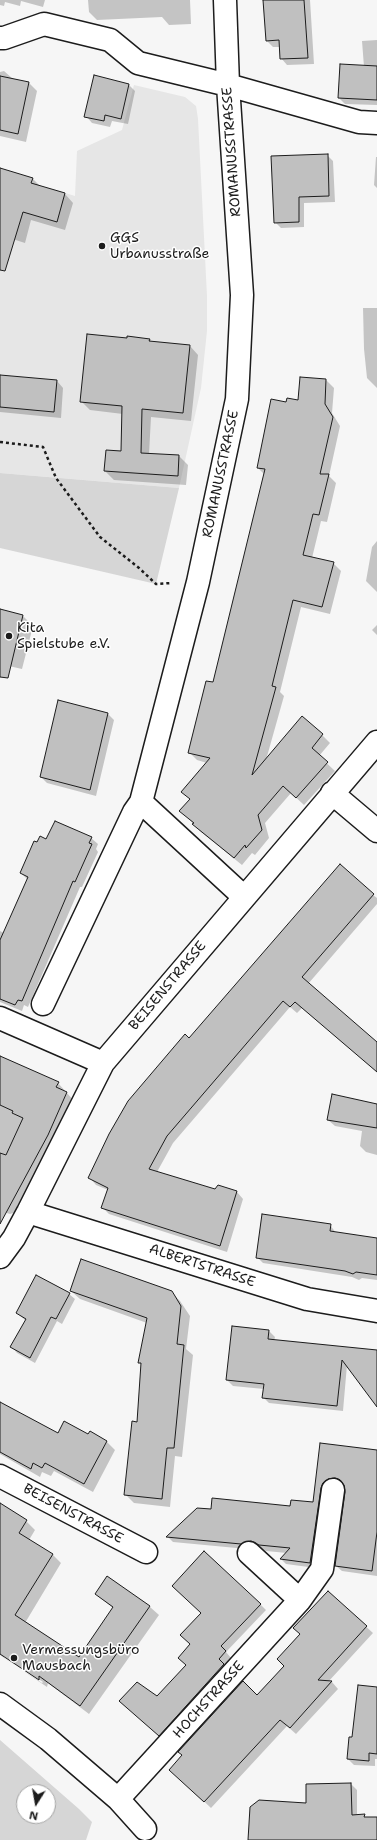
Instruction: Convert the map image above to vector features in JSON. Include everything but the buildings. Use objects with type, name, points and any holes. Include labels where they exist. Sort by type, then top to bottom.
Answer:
[{"type":"street","name":"ROMANUSSTRASSE","points":[[42,1004],[134,812],[141,802],[198,582],[237,398],[242,295],[228,85],[225,0]]},
{"type":"street","points":[[0,38],[4,38],[44,24],[110,40],[138,63],[228,85],[359,122],[377,123]]},
{"type":"street","name":"BEISENSTRASSE","points":[[0,1257],[7,1236],[28,1212],[102,1063],[377,742]]},
{"type":"street","points":[[332,793],[377,831]]},
{"type":"street","points":[[141,802],[244,896]]},
{"type":"street","points":[[0,1018],[102,1063]]},
{"type":"street","name":"ALBERTSTRASSE","points":[[28,1212],[306,1299],[377,1311]]},
{"type":"street","name":"BEISENSTRASSE","points":[[0,1476],[146,1552]]},
{"type":"street","name":"HOCHSTRASSE","points":[[118,1799],[300,1600],[322,1569],[333,1490]]},
{"type":"street","points":[[249,1553],[300,1600]]},
{"type":"street","points":[[0,1704],[48,1739],[118,1799],[145,1829]]},
{"type":"path","points":[[0,442],[43,447],[56,478],[100,536],[156,584],[198,582]]},
{"type":"shaded area","name":"GGS Urbanusstraße","points":[[134,85],[185,97],[196,106],[198,119],[207,296],[207,331],[201,388],[179,488],[0,473],[0,173],[75,196],[77,151],[122,130]]},
{"type":"shaded area","points":[[0,473],[179,488],[156,584],[0,548]]},
{"type":"shaded area","points":[[0,1740],[50,1784],[16,1784],[16,1824],[56,1824],[56,1789],[92,1822],[86,1840],[0,1840]]},
{"type":"place","name":"GGS Urbanusstraße","points":[[102,246]]},
{"type":"place","name":"Kita Spielstube e.V.","points":[[9,636]]},
{"type":"place","name":"Vermessungsbüro Mausbach","points":[[14,1658]]}]
